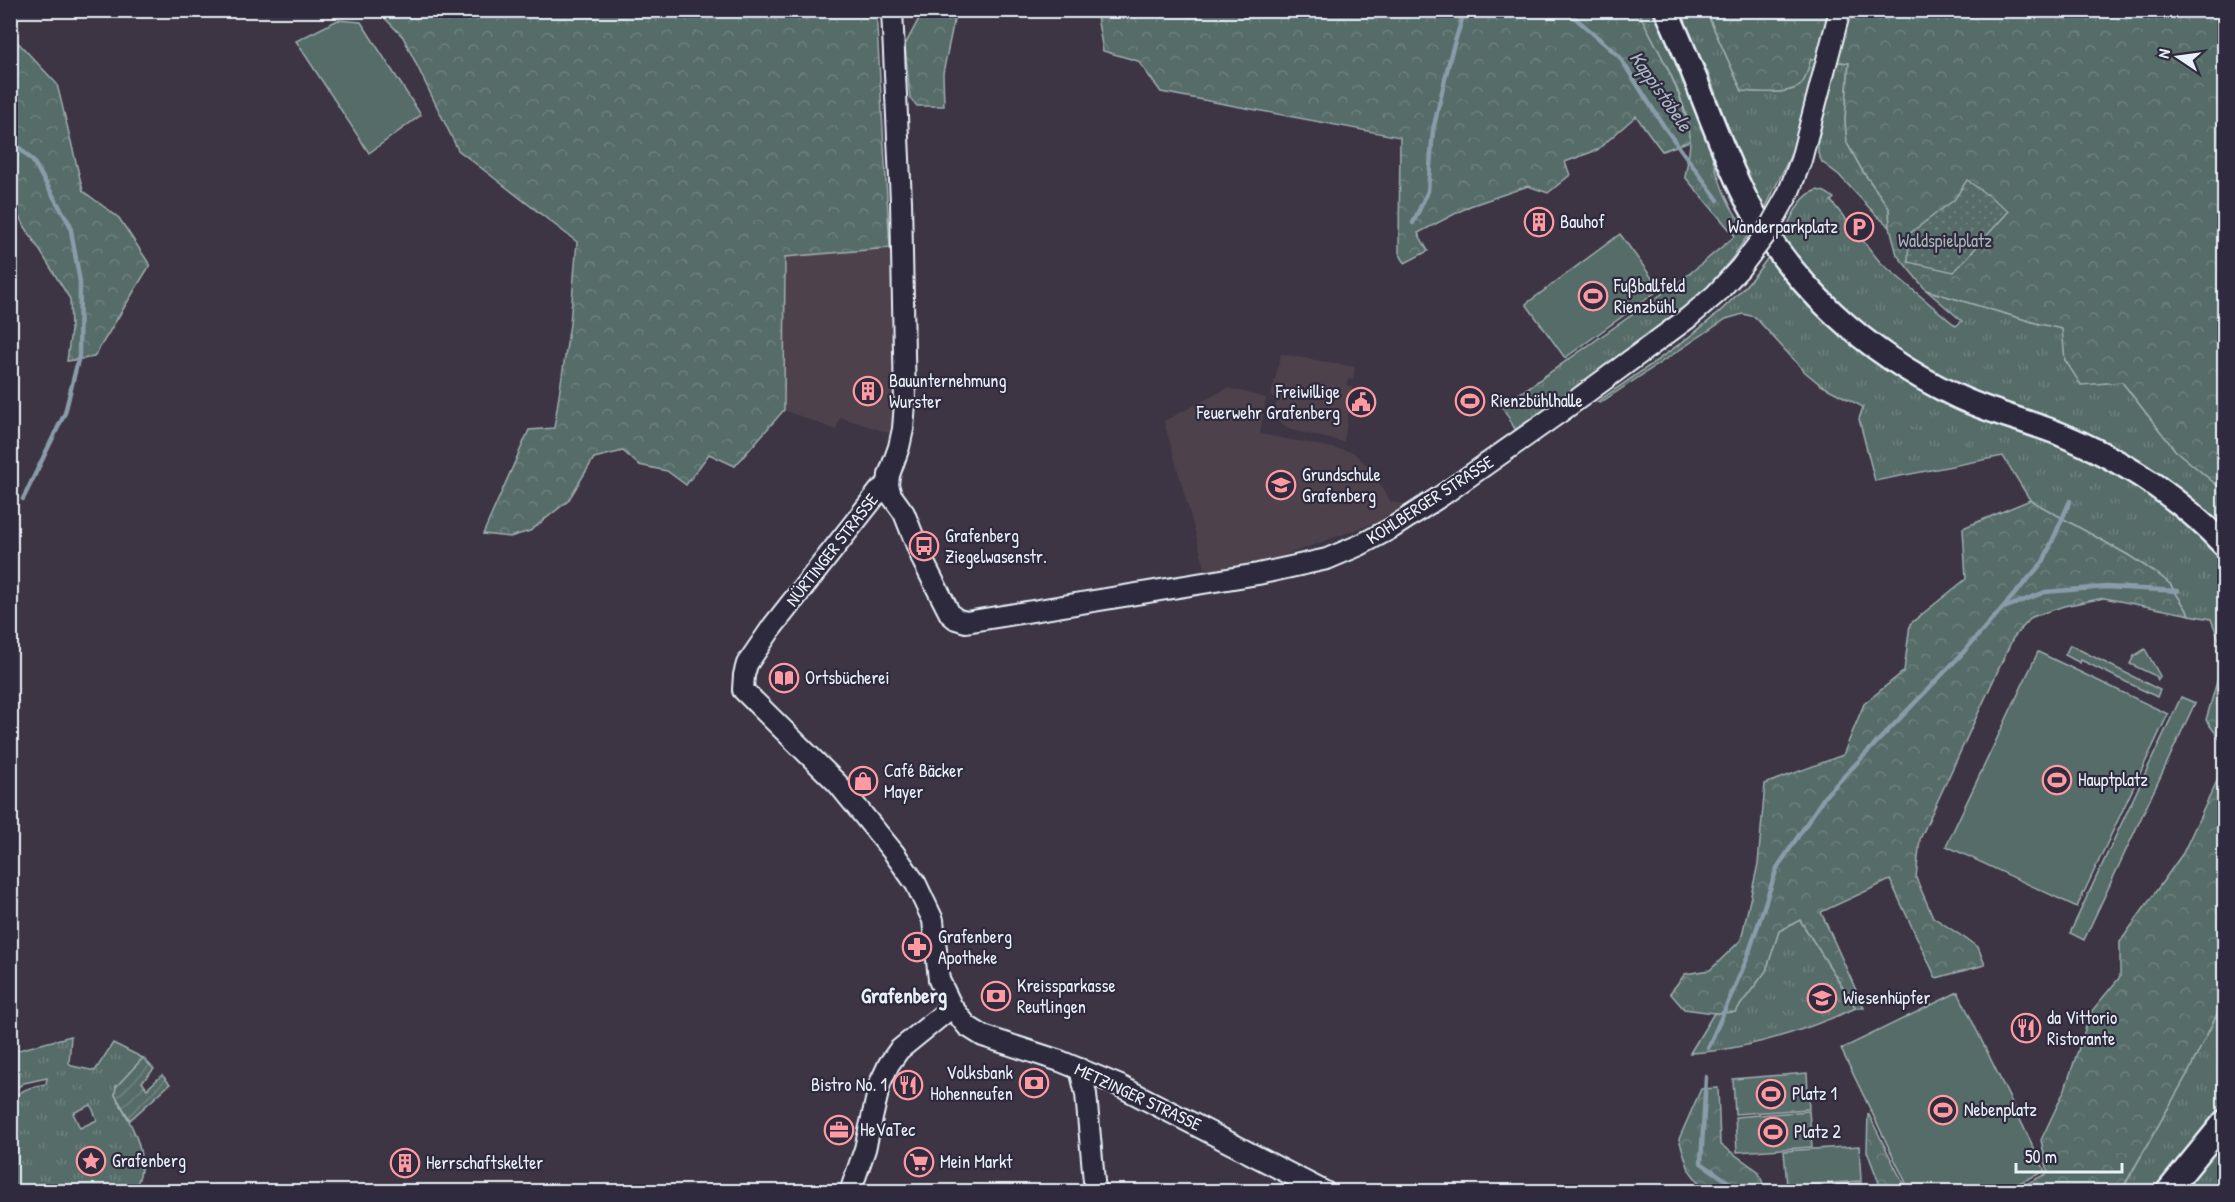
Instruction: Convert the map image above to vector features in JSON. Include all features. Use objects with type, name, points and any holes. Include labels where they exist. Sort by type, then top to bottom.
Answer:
[{"type":"main road","points":[[1666,10],[1684,47],[1726,155],[1746,198],[1765,231],[1791,268],[1828,309],[1853,332],[1904,368],[1954,396],[2060,434],[2118,461],[2169,495],[2203,523],[2224,545]]},
{"type":"main road","points":[[2167,1191],[2224,1122]]},
{"type":"street","name":"KOHLBERGER STRASSE","points":[[888,484],[891,495],[904,513],[923,561],[950,614],[966,622],[1258,574],[1327,559],[1360,545],[1392,528],[1441,496],[1563,410],[1688,318],[1716,294],[1740,268],[1765,235],[1788,194],[1801,160],[1840,10]]},
{"type":"street","name":"NÜRTINGER STRASSE","points":[[892,13],[901,201],[905,403],[903,429],[888,484],[880,490],[773,626],[747,664],[744,690],[838,784],[894,853],[915,884],[933,920],[939,980],[952,1007]]},
{"type":"street","name":"METZINGER STRASSE","points":[[952,1007],[967,1026],[983,1036],[1080,1069],[1169,1111],[1325,1191]]},
{"type":"street","points":[[850,1191],[865,1149],[880,1083],[889,1065],[899,1050],[952,1007]]},
{"type":"street","points":[[1080,1069],[1086,1094],[1095,1191]]},
{"type":"shaded area","points":[[890,248],[895,404],[892,434],[840,417],[836,430],[784,410],[785,257]]},
{"type":"shaded area","points":[[1281,354],[1355,367],[1353,380],[1348,379],[1347,386],[1352,387],[1344,442],[1291,430],[1274,418],[1277,398],[1271,396]]},
{"type":"shaded area","name":"Grundschule Grafenberg","points":[[1228,388],[1266,398],[1260,434],[1353,452],[1370,468],[1391,502],[1406,504],[1380,521],[1277,558],[1206,571],[1164,421]]},
{"type":"green space","points":[[378,11],[876,11],[890,248],[785,257],[784,410],[735,466],[709,454],[686,485],[667,471],[639,465],[623,451],[594,458],[568,501],[530,531],[510,537],[483,534],[529,430],[554,428],[570,324],[577,242],[458,150],[403,37]]},
{"type":"green space","points":[[923,11],[956,11],[943,73],[944,106],[917,106],[910,98],[905,45]]},
{"type":"green space","points":[[1096,11],[1638,11],[1677,90],[1690,141],[1662,151],[1636,116],[1597,150],[1565,162],[1570,175],[1548,193],[1528,186],[1470,206],[1418,233],[1428,251],[1405,263],[1399,253],[1400,137],[1161,92],[1138,61],[1103,51]]},
{"type":"green space","points":[[1638,11],[1654,11],[1695,102],[1724,193],[1731,207],[1750,232],[1706,290],[1643,339],[1516,431],[1502,406],[1683,279],[1735,236],[1685,177],[1690,140],[1684,108],[1670,74]]},
{"type":"green space","points":[[1679,11],[1706,11],[1742,91],[1775,92],[1792,89],[1803,82],[1810,59],[1818,58],[1792,152],[1765,209],[1742,165],[1708,73]]},
{"type":"green space","points":[[1706,11],[2224,11],[2224,491],[2175,450],[2122,382],[2081,385],[2065,360],[2062,329],[1926,290],[1897,255],[1890,227],[1889,208],[1862,170],[1847,143],[1845,120],[1849,63],[1811,59],[1803,82],[1792,89],[1775,92],[1742,91]]},
{"type":"green space","points":[[338,20],[361,22],[421,115],[369,153],[296,41]]},
{"type":"green space","points":[[11,35],[57,84],[83,191],[119,218],[150,265],[94,357],[67,361],[71,330],[70,299],[19,217],[11,216]]},
{"type":"green space","points":[[1836,62],[1849,63],[1845,120],[1847,143],[1862,170],[1889,208],[1890,227],[1839,175],[1822,162],[1818,153],[1818,142]]},
{"type":"green space","name":"Waldspielplatz","points":[[1967,180],[2009,211],[1954,272],[1908,262],[1909,234],[1954,200]]},
{"type":"green space","points":[[1817,190],[1834,198],[1831,201],[1880,262],[1956,326],[1962,321],[1926,290],[2063,329],[2065,360],[2122,382],[2175,450],[2224,491],[2224,526],[2176,486],[2123,451],[2085,432],[1954,384],[1875,336],[1834,300],[1805,269],[1781,237],[1800,203],[1810,193]]},
{"type":"green space","name":"Fußballfeld Rienzbühl","points":[[1620,234],[1660,289],[1565,358],[1526,304]]},
{"type":"green space","points":[[1769,256],[1804,299],[1844,338],[1911,386],[1952,407],[2089,460],[2132,484],[2172,512],[2224,563],[2224,653],[2211,619],[2190,615],[2170,584],[2159,575],[2030,500],[2003,456],[1875,481],[1859,419],[1863,407],[1821,385],[1805,372],[1755,317],[1743,314],[1726,319],[1600,403],[1597,402],[1667,354],[1712,319],[1752,279]]},
{"type":"green space","points":[[2030,500],[2159,575],[2170,584],[2190,615],[2104,598],[2064,606],[2032,617],[2013,638],[1920,839],[1916,878],[1933,917],[1978,947],[1985,965],[1936,978],[1890,880],[1821,912],[1864,1008],[1856,1008],[1800,920],[1779,931],[1766,971],[1735,1012],[1714,1013],[1684,1009],[1670,993],[1685,974],[1710,970],[1741,940],[1758,864],[1765,784],[1843,755],[1864,704],[1904,671],[1910,624],[1966,579],[1963,528]]},
{"type":"green space","points":[[2070,645],[2160,690],[2157,697],[2081,660],[2080,663],[2065,655]]},
{"type":"green space","points":[[2145,649],[2160,676],[2158,680],[2156,676],[2130,664],[2134,656]]},
{"type":"green space","name":"Hauptplatz","points":[[2038,652],[2168,714],[2077,907],[1946,846]]},
{"type":"green space","points":[[2224,657],[2224,745],[2206,720]]},
{"type":"green space","points":[[2181,697],[2195,703],[2084,940],[2070,933]]},
{"type":"green space","points":[[2224,766],[2224,1000],[2189,1071],[2121,1191],[2012,1191],[2048,1173],[2041,1140],[2065,1089],[2091,1012],[2120,977],[2120,942],[2183,853]]},
{"type":"green space","points":[[1800,920],[1856,1008],[1754,1044],[1690,1053],[1714,1013],[1735,1012],[1766,971],[1779,931]]},
{"type":"green space","name":"Nebenplatz","points":[[1958,992],[2045,1171],[2002,1191],[1910,1191],[1841,1049]]},
{"type":"green space","points":[[2224,1000],[2224,1104],[2153,1191],[2121,1192],[2189,1071]]},
{"type":"green space","points":[[71,1036],[69,1063],[72,1066],[95,1071],[113,1043],[143,1058],[116,1087],[115,1095],[128,1117],[141,1154],[139,1179],[133,1191],[11,1191],[11,1100],[27,1089],[46,1084],[47,1078],[24,1083],[11,1092],[11,1052]],"holes":[[[91,1105],[97,1120],[80,1128],[73,1113]]]},
{"type":"green space","points":[[143,1058],[154,1069],[142,1082],[147,1089],[162,1075],[170,1084],[130,1120],[115,1095],[116,1087]]},
{"type":"green space","name":"Platz 1","points":[[1807,1073],[1809,1109],[1735,1114],[1733,1079]]},
{"type":"green space","points":[[1718,1088],[1720,1144],[1758,1171],[1766,1191],[1705,1191],[1689,1170],[1679,1139],[1701,1089]]},
{"type":"green space","name":"Platz 2","points":[[1809,1111],[1812,1147],[1737,1152],[1735,1117]]},
{"type":"green space","points":[[1868,1113],[1907,1191],[1882,1191],[1867,1151]]},
{"type":"green space","points":[[2224,1140],[2224,1191],[2181,1191]]},
{"type":"green space","points":[[1859,1146],[1861,1181],[1787,1186],[1784,1151]]},
{"type":"green space","points":[[1861,1183],[1861,1191],[1787,1191],[1787,1188]]},
{"type":"waterway","name":"Kappistöbele","points":[[1413,223],[1428,191],[1433,130],[1451,54],[1465,10]]},
{"type":"waterway","name":"Kappistöbele","points":[[1566,10],[1619,56],[1665,128],[1718,200]]},
{"type":"waterway","points":[[10,139],[33,161],[70,225],[80,282],[79,356],[65,413],[23,499]]},
{"type":"waterway","points":[[1708,1048],[1746,961],[1777,868],[1825,796],[1960,656],[2043,562],[2070,501]]},
{"type":"waterway","points":[[2004,608],[2045,592],[2106,587],[2178,591]]},
{"type":"waterway","points":[[1706,1077],[1701,1163],[1730,1183],[1732,1192]]},
{"type":"place","name":"Bauhof","points":[[1539,222]]},
{"type":"place","name":"Wanderparkplatz","points":[[1859,227]]},
{"type":"place","name":"Fußballfeld Rienzbühl","points":[[1593,296]]},
{"type":"place","name":"Bauunternehmung Wurster","points":[[868,391]]},
{"type":"place","name":"Rienzbühlhalle","points":[[1470,401]]},
{"type":"place","name":"Freiwillige Feuerwehr Grafenberg","points":[[1361,402]]},
{"type":"place","name":"Grundschule Grafenberg","points":[[1281,485]]},
{"type":"place","name":"Grafenberg Ziegelwasenstr.","points":[[924,546]]},
{"type":"place","name":"Ortsbücherei","points":[[784,678]]},
{"type":"place","name":"Hauptplatz","points":[[2057,780]]},
{"type":"place","name":"Café Bäcker Mayer","points":[[863,781]]},
{"type":"place","name":"Grafenberg Apotheke","points":[[917,947]]},
{"type":"place","name":"Kreissparkasse Reutlingen","points":[[996,996]]},
{"type":"place","name":"Wiesenhüpfer","points":[[1822,998]]},
{"type":"place","name":"da Vittorio Ristorante","points":[[2026,1028]]},
{"type":"place","name":"Volksbank Hohenneufen","points":[[1034,1083]]},
{"type":"place","name":"Bistro No. 1","points":[[908,1085]]},
{"type":"place","name":"Platz 1","points":[[1771,1094]]},
{"type":"place","name":"Nebenplatz","points":[[1943,1110]]},
{"type":"place","name":"HeVaTec","points":[[839,1130]]},
{"type":"place","name":"Platz 2","points":[[1773,1132]]},
{"type":"place","name":"Grafenberg","points":[[91,1161]]},
{"type":"place","name":"Mein Markt","points":[[919,1162]]},
{"type":"place","name":"Herrschaftskelter","points":[[405,1163]]},
{"type":"district","name":"Grafenberg","points":[[904,996]]}]
